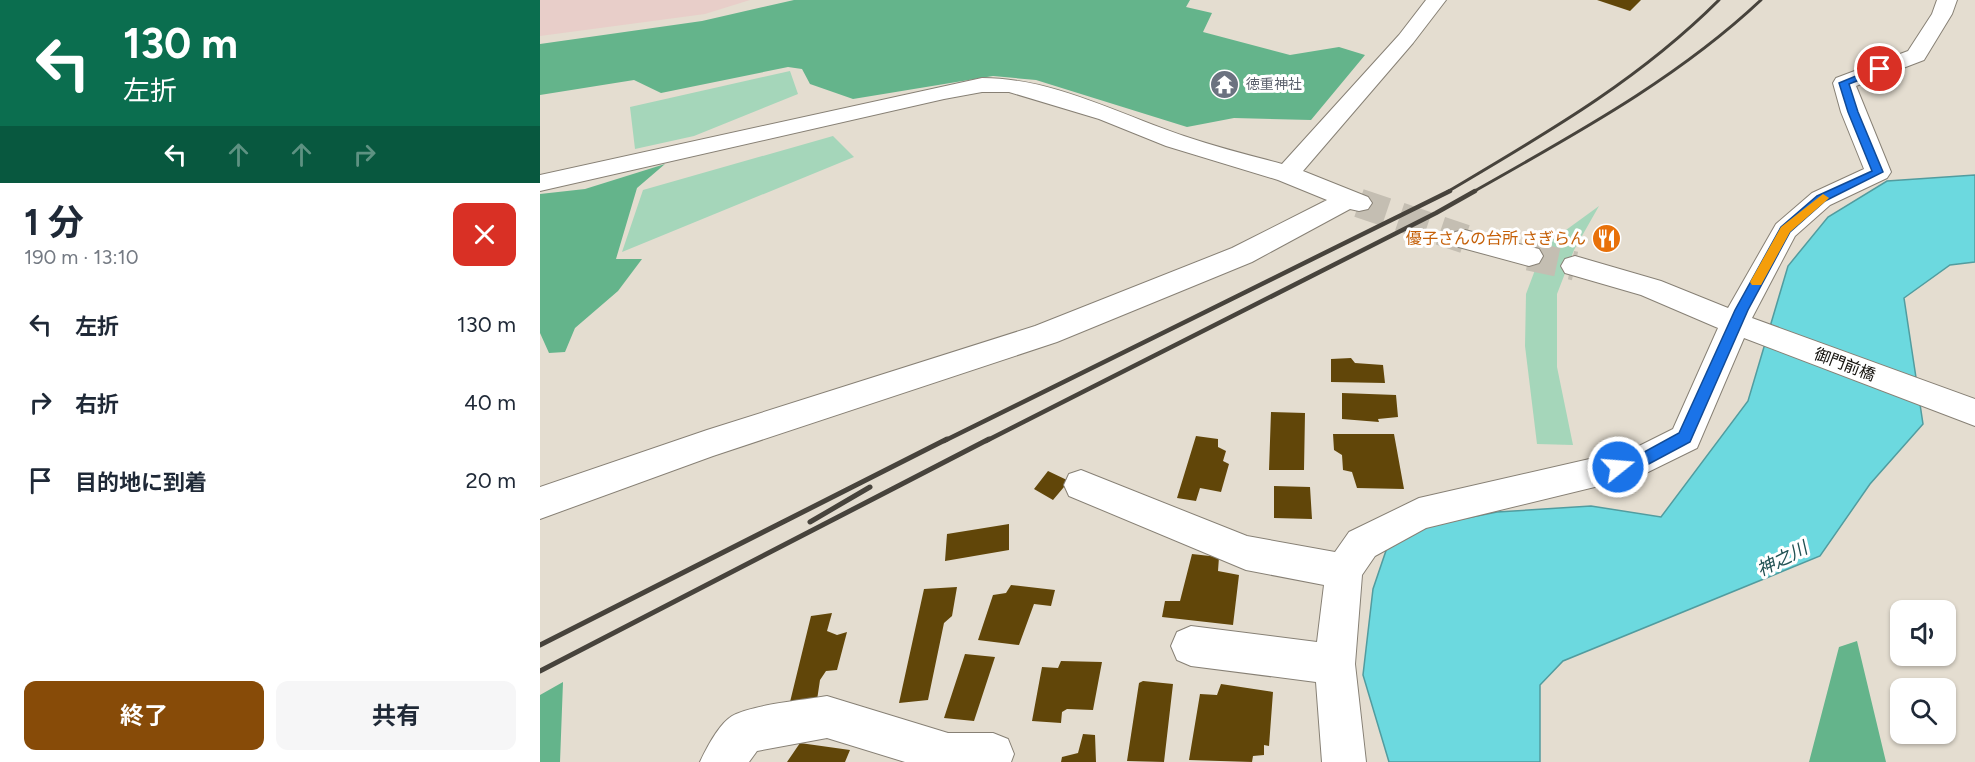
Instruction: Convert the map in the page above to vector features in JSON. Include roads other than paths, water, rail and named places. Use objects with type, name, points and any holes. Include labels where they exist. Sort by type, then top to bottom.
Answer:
[{"type":"street","points":[[1287,174],[1406,39],[1436,0]]},
{"type":"street","points":[[1344,762],[1335,664],[1344,571],[1362,544],[1419,514],[1640,462],[1685,438],[1747,327],[1785,230],[1821,199],[1878,172],[1853,112],[1844,83],[1916,55],[1942,14],[1947,0]]},
{"type":"street","points":[[540,183],[944,92],[982,86],[1010,85],[1107,114],[1175,141],[1287,174],[1353,202],[1242,255],[1046,334],[708,444],[540,503]]},
{"type":"street","points":[[1465,239],[1529,256]]},
{"type":"street","name":"御門前橋","points":[[1575,266],[1651,288],[1747,327],[1965,409]]},
{"type":"street","points":[[1081,485],[1246,554],[1344,571]]},
{"type":"street","points":[[1191,646],[1335,664]]},
{"type":"street","points":[[722,762],[745,732],[826,717],[948,754],[993,754]]},
{"type":"water","name":"神之川","points":[[1975,175],[1975,262],[1950,265],[1904,298],[1923,424],[1870,484],[1820,556],[1563,661],[1540,685],[1540,762],[1389,762],[1363,675],[1373,589],[1392,533],[1497,512],[1591,506],[1661,517],[1748,401],[1788,266],[1828,217],[1887,181]]},
{"type":"tunnel","points":[[1359,203],[1465,239]]},
{"type":"tunnel","points":[[1529,256],[1575,266]]},
{"type":"railway","points":[[1447,192],[1589,105],[1656,56],[1719,0]]},
{"type":"railway","points":[[1473,192],[1623,105],[1694,56],[1761,0]]},
{"type":"railway","points":[[944,441],[1450,191]]},
{"type":"railway","points":[[986,441],[1436,213],[1475,191]]},
{"type":"railway","points":[[540,645],[947,439]]},
{"type":"railway","points":[[540,671],[989,439]]},
{"type":"railway","points":[[810,522],[870,487]]},
{"type":"place","name":"徳重神社","points":[[1225,84]]},
{"type":"place","name":"優子さんの台所 さぎらん","points":[[1607,238]]}]
